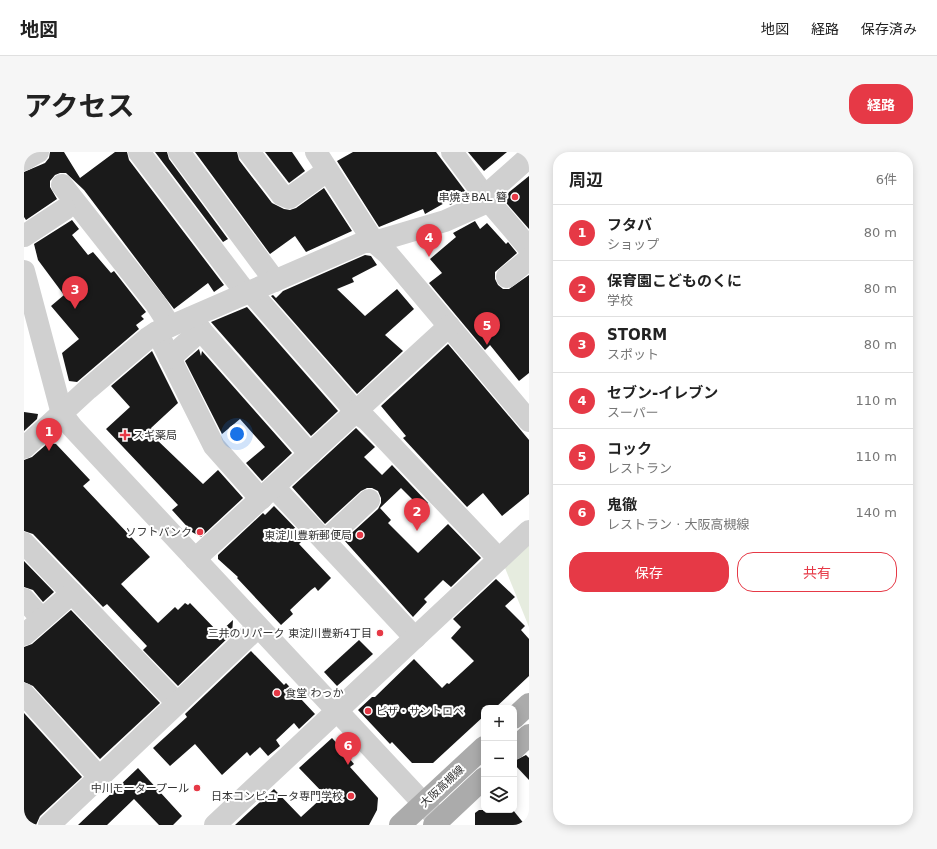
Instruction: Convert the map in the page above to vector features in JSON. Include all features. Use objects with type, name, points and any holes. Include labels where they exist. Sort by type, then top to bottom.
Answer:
[{"type":"main road","points":[[517,715],[529,704]]},
{"type":"main road","points":[[517,746],[529,735]]},
{"type":"main road","name":"大阪高槻線","points":[[400,825],[481,750]]},
{"type":"main road","name":"大阪高槻線","points":[[439,824],[481,781]]},
{"type":"street","points":[[24,160],[38,152]]},
{"type":"street","points":[[139,152],[248,292],[356,412],[367,420],[499,559]]},
{"type":"street","points":[[179,152],[275,281]]},
{"type":"street","points":[[249,152],[282,195],[289,198],[326,159],[374,242],[388,254],[529,421]]},
{"type":"street","points":[[452,152],[487,199],[529,248]]},
{"type":"street","points":[[24,448],[94,384],[148,338],[179,327],[248,292],[364,242],[374,242],[445,221],[481,205],[493,189],[529,157]]},
{"type":"street","points":[[62,185],[156,304],[310,454]]},
{"type":"street","points":[[24,236],[65,209]]},
{"type":"street","points":[[507,277],[529,258]]},
{"type":"street","points":[[24,271],[32,333],[62,414],[258,627],[423,803],[439,824]]},
{"type":"street","points":[[196,559],[449,326]]},
{"type":"street","points":[[179,327],[170,358],[214,446],[325,541],[415,638]]},
{"type":"street","points":[[170,358],[179,327]]},
{"type":"street","points":[[325,541],[369,500]]},
{"type":"street","points":[[215,825],[529,531]]},
{"type":"street","points":[[24,543],[177,703]]},
{"type":"street","points":[[24,635],[72,593]]},
{"type":"street","points":[[24,599],[42,619]]},
{"type":"street","points":[[49,825],[258,627]]},
{"type":"street","points":[[24,694],[99,777]]},
{"type":"shaded area","points":[[529,545],[529,627],[505,568]]},
{"type":"building","points":[[50,152],[64,152],[80,178],[115,152],[127,152],[129,160],[224,285],[214,292],[208,283],[174,309],[84,190],[66,173],[55,175],[50,181],[50,187],[57,199],[26,220],[24,217],[24,172],[45,163],[49,158]]},
{"type":"building","points":[[155,152],[167,152],[169,159],[228,239],[223,242]]},
{"type":"building","points":[[195,152],[237,152],[239,160],[272,203],[284,209],[290,210],[296,208],[324,188],[352,231],[306,252],[295,236],[270,254]]},
{"type":"building","points":[[265,152],[292,152],[305,171],[289,183]]},
{"type":"building","points":[[353,152],[436,152],[469,196],[450,205],[448,201],[425,214],[423,209],[379,227],[337,161]]},
{"type":"building","points":[[468,152],[507,152],[484,171]]},
{"type":"building","points":[[529,176],[529,229],[502,198]]},
{"type":"building","points":[[72,220],[79,229],[72,235],[88,255],[93,252],[111,273],[114,271],[146,312],[141,316],[144,319],[136,325],[139,329],[77,382],[69,381],[62,353],[79,339],[51,306],[64,295],[38,260],[34,244]]},
{"type":"building","points":[[475,221],[480,229],[487,223],[506,244],[508,242],[517,253],[495,272],[495,279],[498,285],[503,289],[509,289],[529,275],[529,373],[519,381],[490,345],[485,350],[429,283],[442,273],[430,259],[456,237],[453,233]]},
{"type":"building","points":[[365,255],[371,256],[377,265],[352,278],[354,282],[337,289],[365,316],[397,289],[414,309],[385,335],[403,351],[357,394],[271,296],[273,295],[276,298],[283,291]]},
{"type":"building","points":[[247,307],[338,411],[311,436],[211,322]]},
{"type":"building","points":[[448,344],[529,440],[529,494],[502,516],[483,493],[467,507],[403,438],[406,436],[381,406]]},
{"type":"building","points":[[199,349],[201,356],[202,351],[292,453],[262,481],[246,463],[265,447],[240,419],[222,434],[185,361]]},
{"type":"building","points":[[152,351],[178,403],[151,428],[158,435],[155,438],[203,484],[218,470],[243,498],[201,537],[192,532],[172,510],[178,505],[106,429],[130,407],[111,386]]},
{"type":"building","points":[[24,412],[38,414],[37,419],[24,431]]},
{"type":"building","points":[[356,428],[375,447],[364,457],[382,475],[392,465],[428,503],[422,509],[401,488],[380,508],[391,520],[388,523],[418,553],[448,524],[481,558],[451,587],[443,580],[424,599],[427,602],[413,617],[344,540],[378,509],[381,503],[381,498],[378,491],[372,488],[367,488],[361,491],[325,524],[292,487]]},
{"type":"building","points":[[48,443],[56,444],[90,480],[83,486],[150,557],[121,584],[158,623],[175,607],[178,610],[185,603],[188,605],[190,603],[219,633],[233,620],[232,634],[178,686],[143,650],[147,646],[107,604],[103,607],[33,534],[24,531],[24,460],[32,457]]},
{"type":"building","points":[[274,506],[305,538],[299,544],[331,578],[318,591],[315,587],[311,590],[290,610],[293,614],[281,625],[237,578],[238,577],[218,559],[218,555],[263,513],[265,515]]},
{"type":"building","points":[[24,561],[54,592],[43,602],[33,590],[24,587]]},
{"type":"building","points":[[496,579],[515,597],[505,606],[525,626],[521,630],[529,639],[529,676],[498,705],[481,705],[481,719],[433,763],[412,763],[392,742],[390,744],[358,710],[372,697],[375,697],[414,659],[442,688],[447,683],[449,684],[474,661],[451,638],[461,627],[453,619]]},
{"type":"building","points":[[71,610],[160,703],[100,759],[33,686],[24,682],[24,647],[32,644]]},
{"type":"building","points":[[359,640],[373,654],[337,686],[324,672]]},
{"type":"building","points":[[251,651],[284,685],[286,683],[315,714],[299,729],[294,723],[276,740],[280,746],[268,756],[260,747],[250,756],[247,752],[222,775],[195,744],[170,766],[153,748],[187,717],[185,714]]},
{"type":"building","points":[[24,713],[82,777],[40,816],[36,825],[24,825]]},
{"type":"building","points":[[332,738],[350,757],[349,758],[354,764],[350,767],[378,798],[377,810],[369,825],[235,825],[274,789],[301,817],[325,795],[299,768]]},
{"type":"building","points":[[526,755],[529,758],[529,780],[517,767],[517,760]]},
{"type":"building","points":[[138,768],[182,816],[173,825],[159,825],[134,799],[107,825],[78,825]]},
{"type":"building","points":[[481,810],[481,813],[515,813],[525,825],[475,825],[475,813]]},
{"type":"place","name":"串焼きBAL 簪","points":[[515,197]]},
{"type":"place","name":"セブン-イレブン","points":[[429,257]]},
{"type":"place","name":"STORM","points":[[75,309]]},
{"type":"place","name":"コック","points":[[487,345]]},
{"type":"place","name":"スギ薬局","points":[[125,435]]},
{"type":"place","name":"フタバ","points":[[49,451]]},
{"type":"place","name":"保育園こどものくに","points":[[417,531]]},
{"type":"place","name":"ソフトバンク","points":[[200,532]]},
{"type":"place","name":"東淀川豊新郵便局","points":[[360,535]]},
{"type":"place","name":"三井のリパーク 東淀川豊新4丁目","points":[[380,633]]},
{"type":"place","name":"食堂 わっか","points":[[277,693]]},
{"type":"place","name":"ピザ・サントロペ","points":[[368,711]]},
{"type":"place","name":"鬼徹","points":[[348,765]]},
{"type":"place","name":"中川モータープール","points":[[197,788]]},
{"type":"place","name":"日本コンピュータ専門学校","points":[[351,796]]}]
